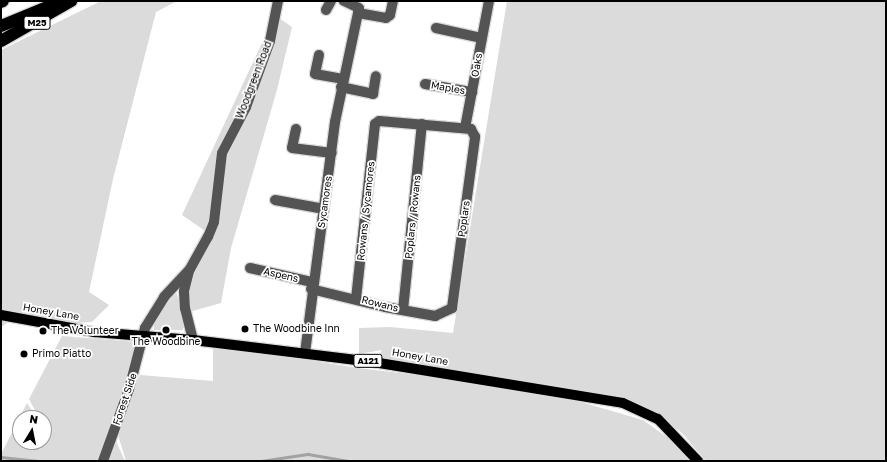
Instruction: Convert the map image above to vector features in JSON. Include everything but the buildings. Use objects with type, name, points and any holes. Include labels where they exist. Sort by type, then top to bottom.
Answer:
[{"type":"highway","name":"M25","points":[[1,26],[62,1]]},
{"type":"highway","name":"M25","points":[[1,41],[71,1]]},
{"type":"main road","name":"Honey Lane","points":[[1,315],[94,332],[193,340],[305,353],[623,403],[642,411],[669,429],[698,461]]},
{"type":"street","name":"Woodgreen Road","points":[[143,336],[164,297],[190,269],[200,255],[214,222],[222,153],[246,107],[270,41],[278,1]]},
{"type":"street","points":[[344,1],[357,5],[358,13],[386,18],[390,15],[393,1]]},
{"type":"street","name":"Oaks","points":[[465,128],[489,1]]},
{"type":"street","name":"Sycamores","points":[[305,353],[312,286],[332,153],[335,122],[342,83],[358,13]]},
{"type":"street","points":[[436,28],[481,38]]},
{"type":"street","points":[[319,55],[315,74],[373,94],[376,76]]},
{"type":"street","name":"Maples","points":[[425,84],[472,92]]},
{"type":"street","name":"Rowans / Sycamores","points":[[356,298],[375,124],[379,121],[422,124]]},
{"type":"street","points":[[422,124],[465,128]]},
{"type":"street","name":"Poplars / Rowans","points":[[403,310],[422,124]]},
{"type":"street","name":"Poplars","points":[[403,310],[435,316],[452,308],[475,137],[471,129],[465,128]]},
{"type":"street","points":[[296,129],[292,148],[332,153]]},
{"type":"street","points":[[275,200],[324,209]]},
{"type":"street","name":"Aspens","points":[[250,268],[356,298]]},
{"type":"street","name":"Woodgreen Road","points":[[190,269],[184,291],[193,340]]},
{"type":"street","name":"Rowans","points":[[356,298],[403,310]]},
{"type":"street","name":"Forest Side","points":[[103,461],[129,389],[143,336]]},
{"type":"shaded area","points":[[101,1],[177,1],[156,12],[113,179],[89,292],[109,305],[92,322],[75,323],[22,313],[1,327],[1,50]]},
{"type":"shaded area","points":[[507,1],[886,1],[886,461],[706,461],[682,433],[661,417],[604,395],[377,357],[382,350],[359,354],[359,328],[390,327],[453,333]]},
{"type":"shaded area","points":[[275,15],[292,27],[277,90],[231,248],[221,303],[189,312],[191,272],[214,237],[182,215]]},
{"type":"shaded area","points":[[176,292],[183,314],[183,330],[154,330],[154,321]]},
{"type":"shaded area","points":[[62,336],[138,342],[110,428],[125,461],[1,461],[1,454],[12,432],[12,450],[52,450],[52,410],[35,410],[29,399]]},
{"type":"shaded area","points":[[213,345],[358,368],[459,380],[574,400],[643,420],[671,440],[690,461],[126,461],[117,432],[140,375],[213,381]]},
{"type":"shaded area","points":[[27,403],[32,410],[23,410]]},
{"type":"waterway","points":[[261,461],[308,454],[349,461]]},
{"type":"waterway","points":[[1,457],[38,461]]},
{"type":"waterway","points":[[403,461],[420,461]]},
{"type":"place","name":"The Woodbine Inn","points":[[245,329]]},
{"type":"place","name":"The Woodbine","points":[[166,330]]},
{"type":"place","name":"The Volunteer","points":[[43,331]]},
{"type":"place","name":"Primo Piatto","points":[[24,354]]}]
